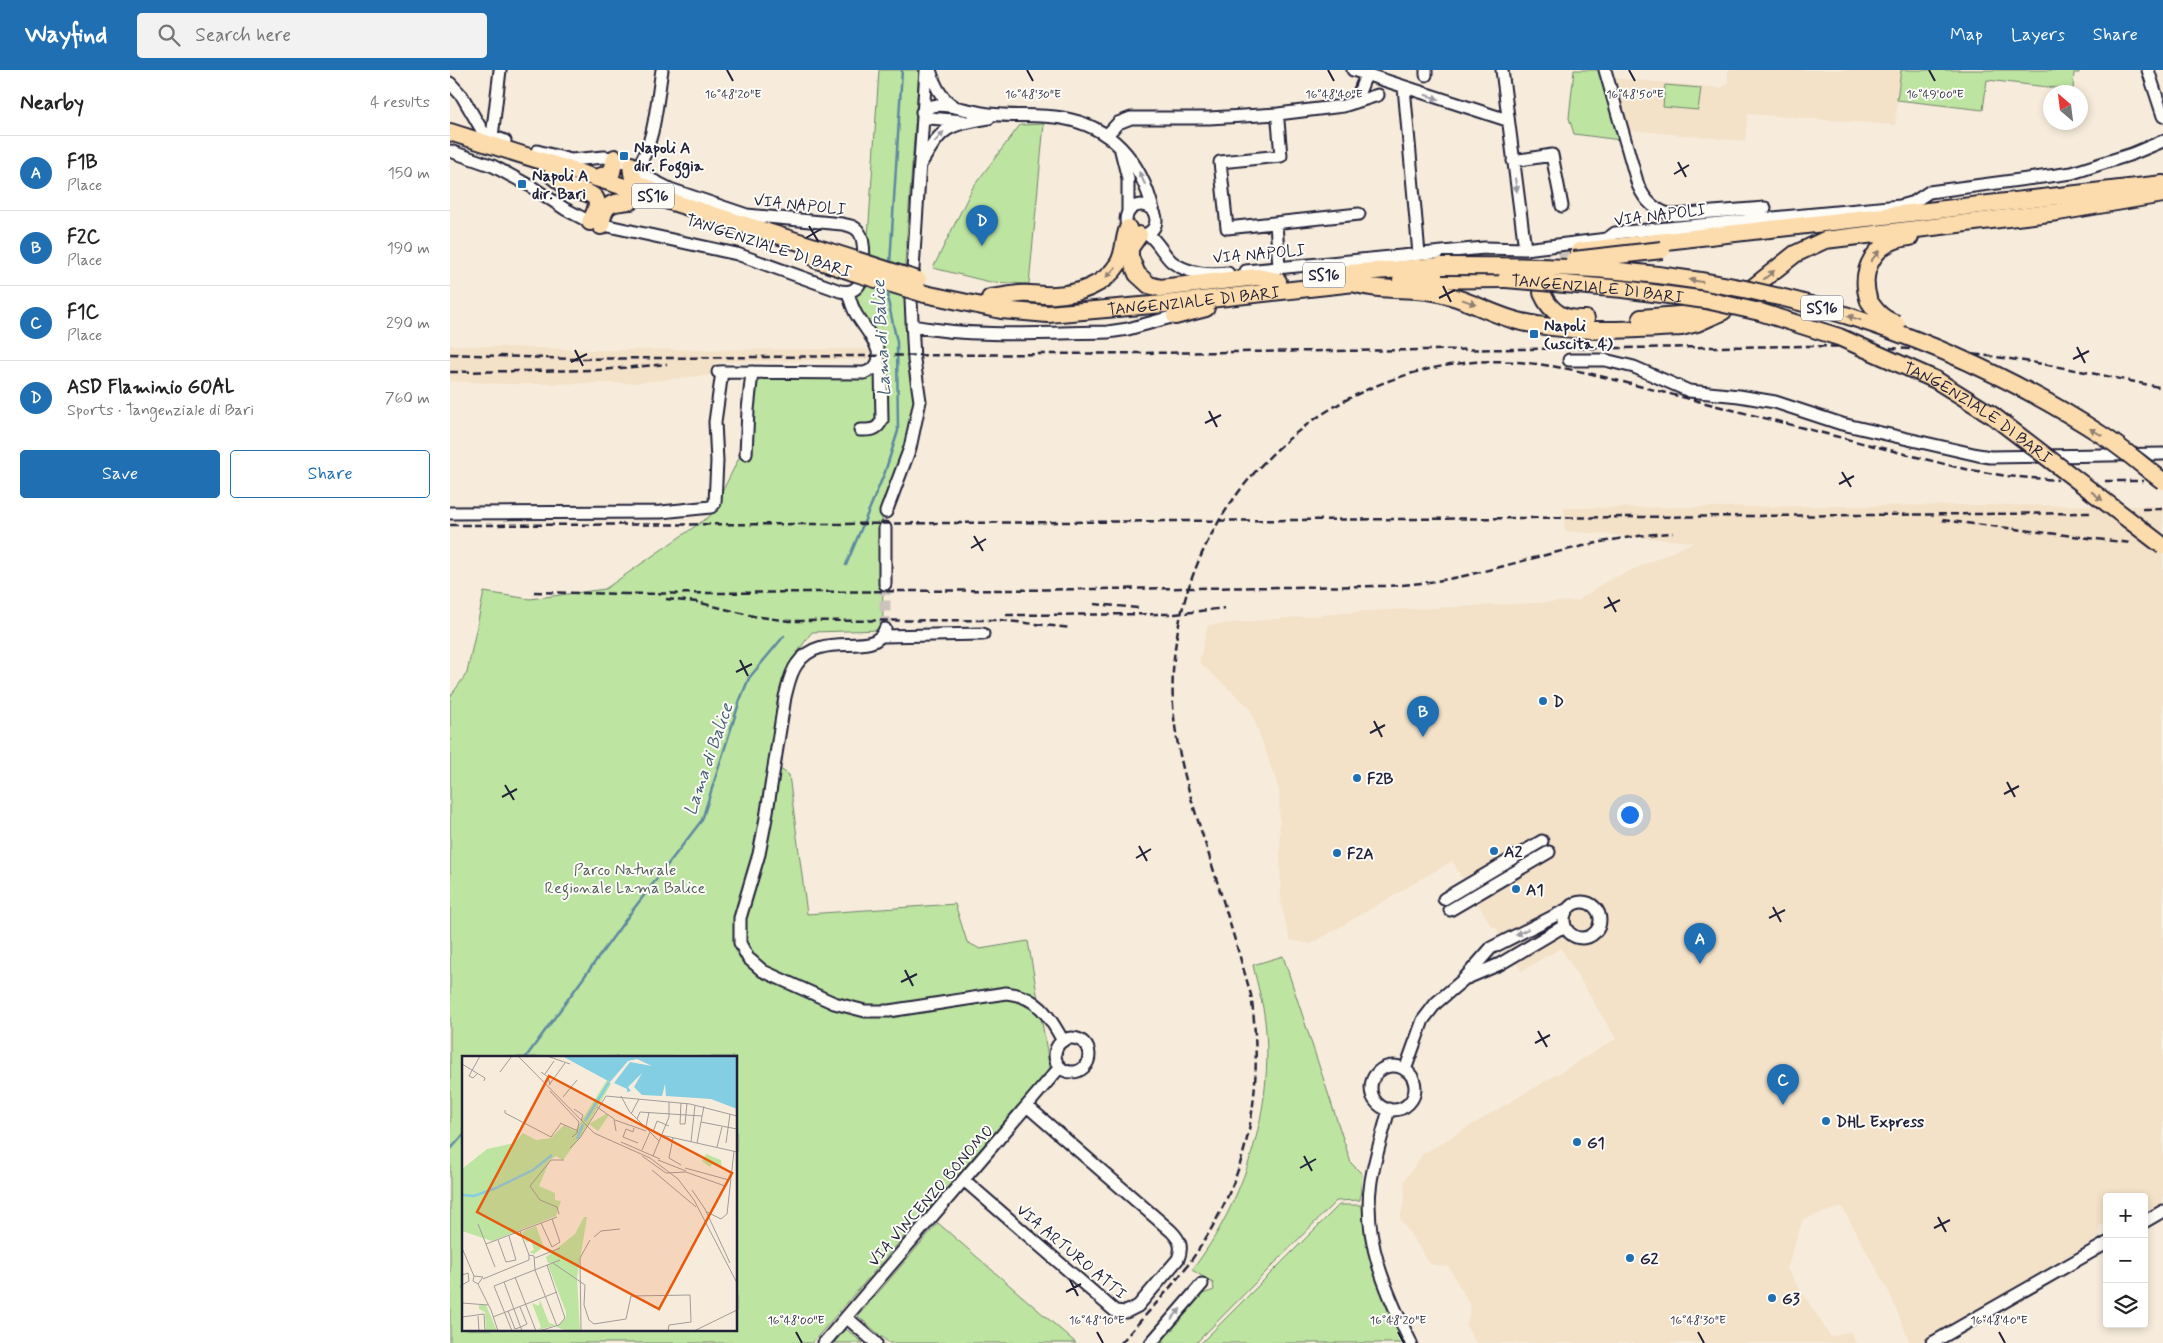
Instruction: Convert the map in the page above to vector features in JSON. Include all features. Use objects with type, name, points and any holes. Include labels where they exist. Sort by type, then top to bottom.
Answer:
[{"type":"highway","name":"TANGENZIALE DI BARI","points":[[450,132],[672,202],[854,266],[925,294],[1023,313],[1070,313],[1301,288],[1422,279],[1506,279],[1662,293],[1751,310],[1839,337],[1936,380],[1992,415],[2163,546]]},
{"type":"highway","name":"TANGENZIALE DI BARI","points":[[450,142],[632,200],[854,266],[920,281],[971,296],[1044,304],[1096,301],[1279,274],[1442,266],[1507,266],[1619,271],[1710,283],[1802,302],[1872,324],[1940,350],[2011,383],[2105,437],[2163,481]]},
{"type":"highway","points":[[598,178],[612,172],[615,158]]},
{"type":"highway","points":[[634,166],[632,178],[637,185],[665,194],[672,202]]},
{"type":"highway","points":[[552,175],[564,184],[595,197],[598,204],[596,224]]},
{"type":"highway","points":[[1442,266],[1584,260],[2055,204],[2163,184]]},
{"type":"highway","points":[[1579,251],[2163,184]]},
{"type":"highway","points":[[1353,283],[1370,288],[1438,293],[1472,303],[1515,321],[1538,326],[1579,329],[1681,327],[1697,323],[1722,312],[1795,254],[1825,240],[2050,213],[2163,194]]},
{"type":"highway","points":[[1940,350],[1930,338],[1884,319],[1869,301],[1864,288],[1869,264],[1875,254],[1896,239],[2064,219],[2163,194]]},
{"type":"highway","points":[[596,224],[608,206],[615,202],[632,200]]},
{"type":"highway","points":[[1135,228],[1130,248],[1132,266],[1142,280],[1160,288],[1279,274]]},
{"type":"highway","points":[[990,298],[1022,294],[1070,294],[1089,288],[1107,276],[1118,264],[1135,228]]},
{"type":"highway","points":[[1175,316],[1212,307],[1258,301],[1301,288]]},
{"type":"highway","points":[[1542,293],[1550,308],[1558,314],[1571,319],[1655,317],[1711,313],[1734,314],[1796,323]]},
{"type":"street","points":[[492,137],[500,70]]},
{"type":"street","points":[[634,166],[644,159],[650,139],[662,70]]},
{"type":"street","points":[[886,512],[910,448],[920,401],[912,326],[911,271],[926,70]]},
{"type":"street","points":[[930,70],[937,89],[946,102],[958,108],[976,113],[1061,118],[1080,122],[1107,135],[1129,156],[1139,171],[1149,194],[1162,248]]},
{"type":"street","points":[[1502,70],[1525,249]]},
{"type":"street","points":[[1605,70],[1638,185],[1647,201],[1665,214],[1674,215],[1765,208]]},
{"type":"street","points":[[2148,70],[2163,116]]},
{"type":"street","points":[[1356,100],[1358,72],[1507,120]]},
{"type":"street","points":[[450,83],[462,96],[483,132],[492,137],[571,160],[615,158]]},
{"type":"street","points":[[1404,87],[1419,254]]},
{"type":"street","points":[[1107,135],[1118,123],[1131,118],[1208,118],[1278,114],[1343,106],[1356,100],[1378,96]]},
{"type":"street","points":[[922,112],[932,106],[958,108]]},
{"type":"street","points":[[922,112],[930,118],[970,121]]},
{"type":"street","points":[[919,167],[942,132],[951,126],[1002,115]]},
{"type":"street","points":[[1278,121],[1280,156],[1220,162],[1227,228],[1359,214]]},
{"type":"street","name":"VIA NAPOLI","points":[[1135,228],[1162,248],[1171,260],[1183,268],[1198,273],[1279,274],[1419,254],[1484,248],[1525,249],[1607,239],[1615,233],[1900,206],[1914,202],[1929,192],[2072,173],[2132,154],[2163,141]]},
{"type":"street","points":[[1121,149],[1128,179],[1135,228]]},
{"type":"street","points":[[450,151],[493,166],[532,186],[565,209],[596,224],[737,254],[827,287],[848,292],[856,315],[876,344],[879,359],[872,370],[864,373],[720,372],[715,422],[717,461],[715,503],[711,507],[661,512],[450,513]]},
{"type":"street","points":[[1513,161],[1552,155],[1562,206]]},
{"type":"street","name":"VIA NAPOLI","points":[[615,158],[634,166],[652,180],[670,189],[747,215],[853,226],[859,232],[862,239],[863,270],[860,284],[854,290],[848,292]]},
{"type":"street","points":[[1144,205],[1155,218],[1154,228],[1135,228],[1134,207],[1144,205]]},
{"type":"street","points":[[1276,223],[1279,274]]},
{"type":"street","points":[[912,326],[948,332],[977,334],[1108,332],[1128,329],[1175,316]]},
{"type":"street","points":[[1569,360],[1605,360],[1634,367],[1689,391],[1775,402],[1842,424],[1990,457],[2163,454]]},
{"type":"street","points":[[860,430],[872,430],[879,427],[882,420],[881,368],[876,365]]},
{"type":"street","points":[[746,454],[752,372]]},
{"type":"street","points":[[884,528],[885,584]]},
{"type":"street","points":[[983,634],[884,632],[872,643],[825,645],[813,650],[798,662],[791,674],[786,697],[759,854],[740,918],[740,943],[742,950],[748,958],[763,971],[834,1004],[864,1011],[889,1011],[1006,993],[1020,994],[1034,1001],[1054,1025],[1063,1041]]},
{"type":"street","points":[[1444,899],[1542,840]]},
{"type":"street","points":[[1450,910],[1549,852]]},
{"type":"street","points":[[1405,1070],[1422,1020],[1436,1003],[1463,980],[1491,948],[1566,910],[1574,903],[1585,902],[1596,908],[1600,921],[1596,931],[1583,938],[1570,934],[1564,926],[1566,910]]},
{"type":"street","points":[[1463,980],[1500,964],[1564,926]]},
{"type":"street","points":[[1074,1038],[1085,1043],[1089,1054],[1086,1065],[1076,1072],[1060,1067],[1055,1053],[1063,1041],[1074,1038]]},
{"type":"street","name":"VIA VINCENZO BONOMO","points":[[824,1343],[1060,1067]]},
{"type":"street","points":[[1398,1067],[1405,1070],[1412,1079],[1413,1096],[1406,1105],[1400,1108],[1389,1109],[1382,1107],[1373,1097],[1371,1084],[1374,1077],[1384,1068],[1398,1067]]},
{"type":"street","name":"VIA ARTURO ATTI","points":[[964,1180],[1115,1311],[1126,1312],[1132,1310],[1178,1259],[1180,1242],[1177,1236],[1027,1106]]},
{"type":"street","points":[[1389,1109],[1371,1180],[1369,1204],[1373,1246],[1382,1282],[1411,1343]]},
{"type":"street","points":[[2148,1219],[2163,1210]]},
{"type":"street","points":[[1932,1343],[2103,1245]]},
{"type":"street","points":[[1151,1343],[1202,1284]]},
{"type":"street","points":[[846,1317],[876,1343]]},
{"type":"shaded area","points":[[1728,70],[1901,70],[1895,125],[1748,114],[1745,141],[1629,130],[1613,78],[1721,88],[1728,83]]},
{"type":"shaded area","points":[[450,345],[589,350],[876,349],[875,359],[716,362],[718,374],[634,383],[509,384],[450,381]]},
{"type":"shaded area","points":[[1986,505],[2163,506],[2163,1204],[2148,1213],[2148,1193],[2103,1193],[2103,1225],[2099,1226],[2100,1237],[1921,1343],[1910,1343],[1889,1292],[1842,1207],[1803,1219],[1787,1269],[1831,1337],[1850,1331],[1856,1343],[1476,1343],[1466,1326],[1471,1307],[1449,1267],[1430,1264],[1400,1219],[1405,1197],[1404,1181],[1423,1154],[1616,1039],[1561,948],[1521,971],[1495,926],[1492,927],[1452,861],[1311,944],[1290,940],[1281,904],[1279,789],[1250,708],[1199,662],[1208,625],[1368,611],[1577,601],[1605,582],[1694,542],[1565,531],[1564,508]]},
{"type":"green space","name":"Parco Naturale Regionale Lama Balice","points":[[879,70],[919,70],[903,290],[918,390],[898,485],[882,518],[883,630],[812,632],[791,664],[778,700],[775,725],[779,768],[789,775],[807,914],[955,904],[967,942],[980,949],[1028,941],[1050,1069],[812,1343],[450,1343],[450,697],[467,673],[484,592],[530,599],[605,589],[710,516],[739,458],[742,418],[749,372],[841,374],[874,365],[872,343],[852,309],[859,290],[867,253]]},
{"type":"green space","points":[[1574,70],[1599,70],[1620,140],[1574,134],[1569,118]]},
{"type":"green space","points":[[1901,70],[2079,70],[2079,73],[2074,73],[2073,85],[2043,85],[2043,87],[1987,80],[1983,110],[1897,100]]},
{"type":"green space","points":[[1665,85],[1701,88],[1698,110],[1663,107]]},
{"type":"green space","points":[[1044,124],[1029,284],[990,282],[933,268],[973,187],[1020,125]]},
{"type":"green space","points":[[1283,956],[1351,1163],[1362,1174],[1360,1200],[1336,1201],[1196,1343],[1159,1343],[1197,1296],[1214,1290],[1213,1283],[1192,1270],[1227,1215],[1241,1184],[1252,1153],[1265,1087],[1267,1054],[1265,1021],[1253,965]]},
{"type":"green space","points":[[1339,1205],[1364,1205],[1384,1301],[1405,1343],[1201,1343]]},
{"type":"green space","points":[[938,1223],[1076,1343],[889,1343],[858,1316]]},
{"type":"green space","points":[[846,1329],[863,1343],[834,1343]]},
{"type":"waterway","name":"Lama di Balice","points":[[890,264],[902,70]]},
{"type":"waterway","name":"Lama di Balice","points":[[846,565],[885,472],[898,431],[897,342],[888,301],[889,289]]},
{"type":"waterway","name":"Lama di Balice","points":[[527,1056],[632,911],[702,820],[740,700],[749,678],[784,636]]},
{"type":"waterway","name":"Lama di Balice","points":[[450,1150],[462,1136]]},
{"type":"tunnel","points":[[1543,274],[1549,264],[1558,258],[1579,251]]},
{"type":"tunnel","points":[[885,584],[885,629]]},
{"type":"railway","points":[[450,354],[570,359],[1830,346],[1916,349],[1980,355],[2049,365],[2163,388]]},
{"type":"railway","points":[[1121,1343],[1190,1262],[1210,1231],[1239,1167],[1248,1135],[1256,1067],[1251,995],[1190,796],[1177,742],[1173,705],[1176,640],[1191,579],[1218,523],[1254,473],[1299,431],[1351,397],[1410,374],[1474,362],[1517,362],[1588,373],[1960,468],[2006,476],[2058,480]]},
{"type":"railway","points":[[450,372],[599,370],[667,364]]},
{"type":"railway","points":[[2105,481],[2143,481]]},
{"type":"railway","points":[[2142,509],[2163,509]]},
{"type":"railway","points":[[450,525],[837,524],[2091,513]]},
{"type":"railway","points":[[1942,520],[2130,543]]},
{"type":"railway","points":[[622,594],[1393,586],[1459,577],[1592,544],[1646,535],[1673,533]]},
{"type":"railway","points":[[534,592],[629,594]]},
{"type":"railway","points":[[666,599],[697,602],[753,616],[789,621],[999,620],[1071,628]]},
{"type":"railway","points":[[1094,604],[1139,608]]},
{"type":"railway","points":[[1006,615],[1175,614],[1225,608]]},
{"type":"place","name":"Napoli A dir. Foggia","points":[[624,156]]},
{"type":"place","name":"Napoli A dir. Bari","points":[[522,184]]},
{"type":"place","name":"ASD Flaminio GOAL","points":[[982,246]]},
{"type":"place","name":"Napoli (uscita 4)","points":[[1534,334]]},
{"type":"place","name":"D","points":[[1543,701]]},
{"type":"place","name":"F2C","points":[[1423,737]]},
{"type":"place","name":"F2B","points":[[1357,778]]},
{"type":"place","name":"A2","points":[[1494,851]]},
{"type":"place","name":"F2A","points":[[1337,853]]},
{"type":"place","name":"A1","points":[[1516,889]]},
{"type":"place","name":"F1B","points":[[1700,964]]},
{"type":"place","name":"F1C","points":[[1783,1105]]},
{"type":"place","name":"DHL Express","points":[[1826,1121]]},
{"type":"place","name":"G1","points":[[1577,1142]]},
{"type":"place","name":"G2","points":[[1630,1258]]},
{"type":"place","name":"G3","points":[[1772,1298]]}]
